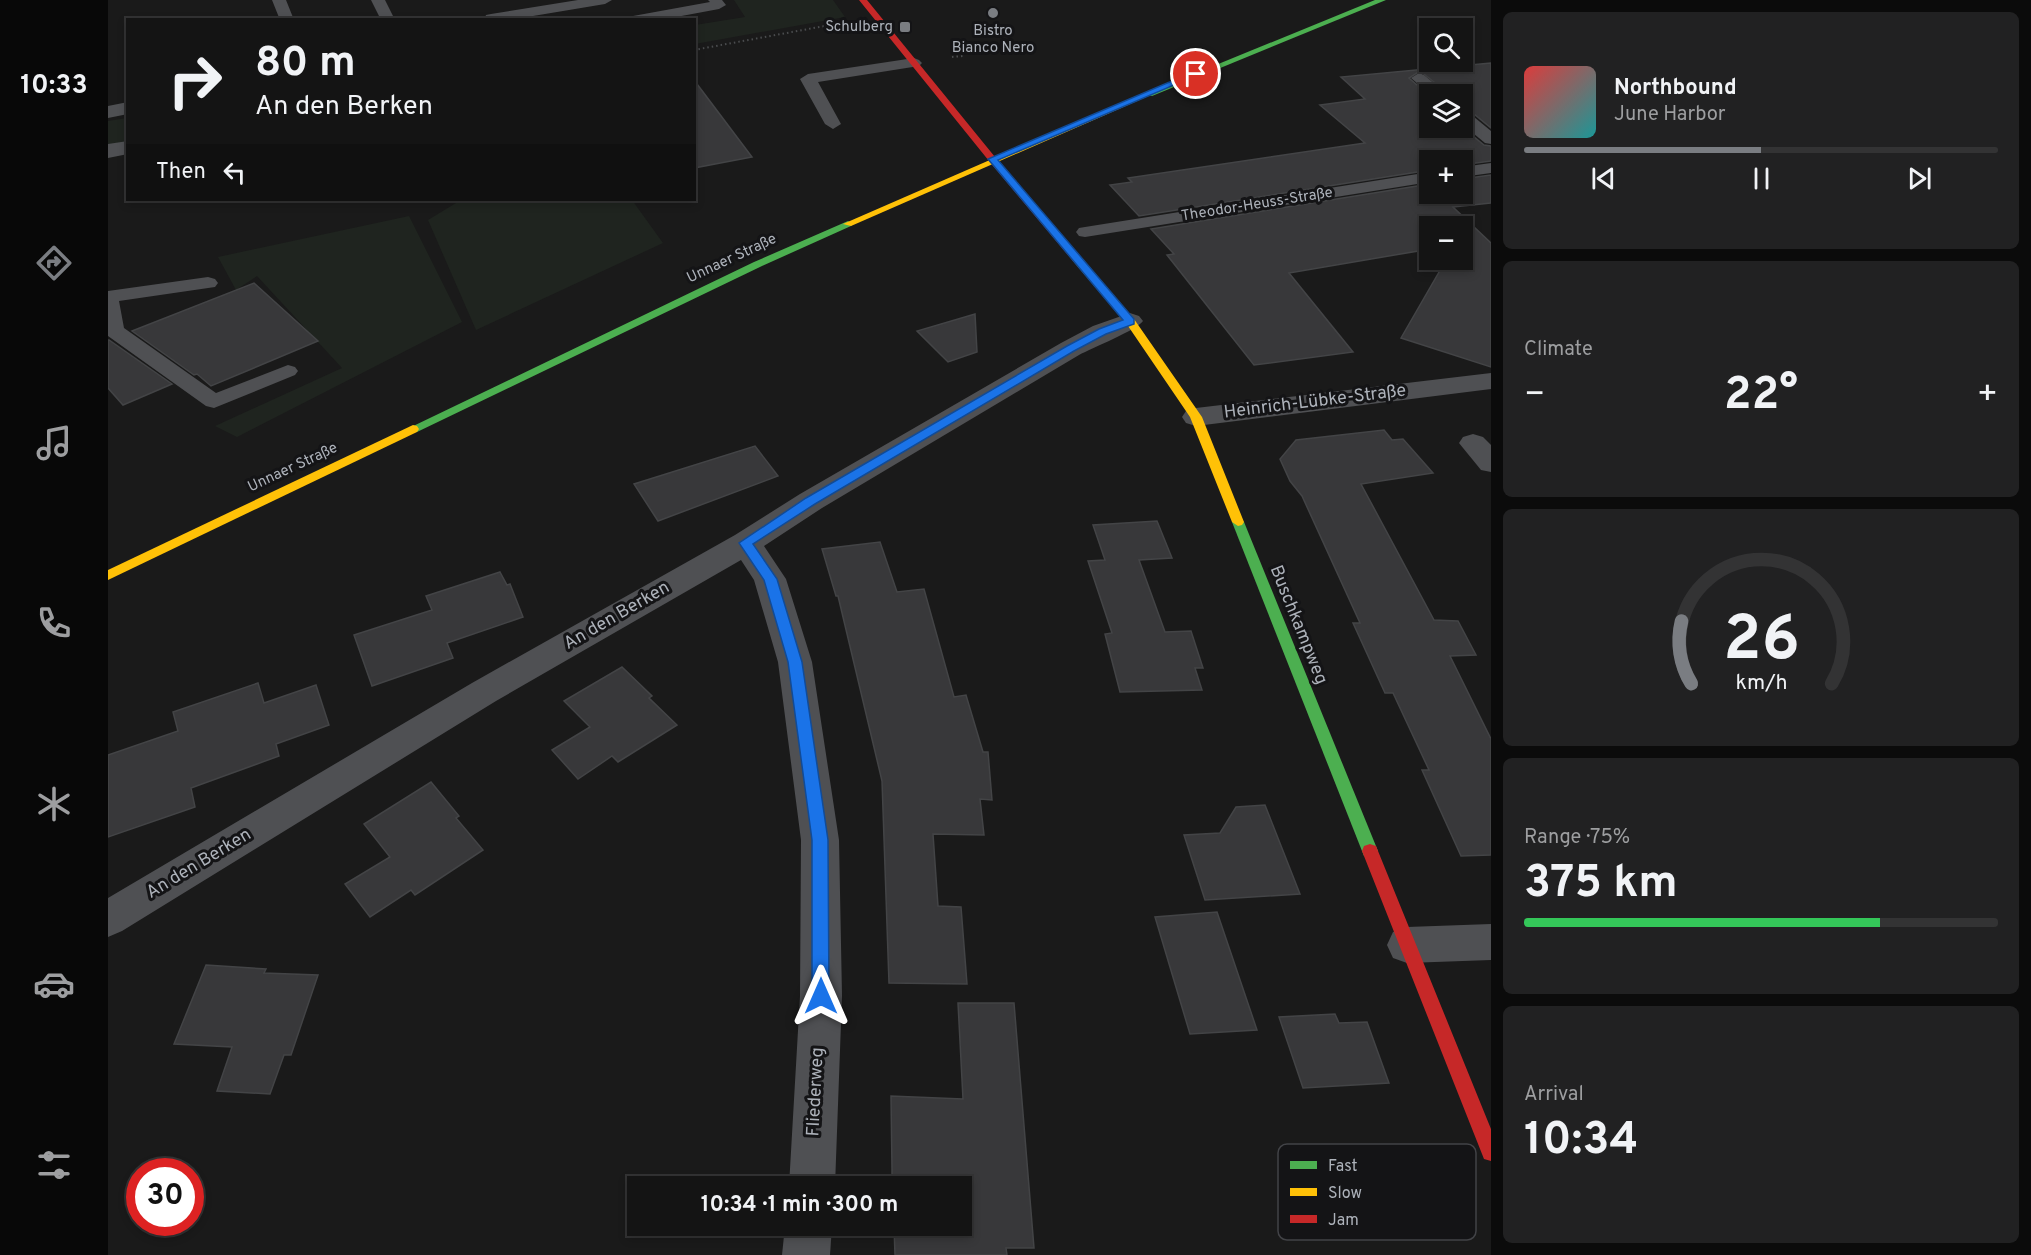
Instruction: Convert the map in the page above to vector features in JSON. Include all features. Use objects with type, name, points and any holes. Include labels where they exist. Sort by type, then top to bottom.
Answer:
[{"type":"main road","name":"Buschkampweg","points":[[863,0],[992,159],[1130,321],[1196,417],[1491,1152]]},
{"type":"main road","name":"Unnaer Straße","points":[[108,574],[758,264],[992,159],[1382,0]]},
{"type":"street","points":[[108,112],[126,108]]},
{"type":"street","points":[[108,151],[126,147]]},
{"type":"street","name":"An den Berken","points":[[108,919],[484,692],[746,543],[811,501],[1070,349],[1102,332],[1130,321]]},
{"type":"street","name":"Heinrich-Lübke-Straße","points":[[1196,417],[1491,381]]},
{"type":"street","points":[[1435,387],[1456,412]]},
{"type":"street","name":"Fliederweg","points":[[746,543],[770,579],[795,662],[820,840],[821,996],[812,1176]]},
{"type":"street","points":[[1407,945],[1491,942]]},
{"type":"street","points":[[806,1255],[808,1236]]},
{"type":"lane","points":[[279,0],[286,18]]},
{"type":"lane","points":[[378,0],[387,18]]},
{"type":"lane","points":[[491,18],[605,0]]},
{"type":"lane","points":[[644,18],[719,5],[715,0]]},
{"type":"lane","points":[[833,124],[807,79],[914,63]]},
{"type":"lane","points":[[1419,78],[1426,84]]},
{"type":"lane","points":[[1473,124],[1491,139]]},
{"type":"lane","points":[[1473,170],[1491,168]]},
{"type":"lane","name":"Theodor-Heuss-Straße","points":[[1085,232],[1419,179]]},
{"type":"lane","points":[[207,283],[108,297],[114,331],[214,401],[288,371]]},
{"type":"path","points":[[696,50],[877,16]]},
{"type":"shaded area","points":[[734,0],[833,0],[845,17],[696,44],[696,25],[745,17]]},
{"type":"shaded area","points":[[126,118],[126,144],[108,148],[108,121]]},
{"type":"shaded area","points":[[471,201],[633,201],[663,243],[476,330],[428,220],[456,203]]},
{"type":"shaded area","points":[[409,216],[462,322],[237,437],[215,426],[342,368],[257,276],[236,290],[218,257]]},
{"type":"building","points":[[1491,63],[1491,128],[1473,113],[1473,84],[1436,84],[1421,72],[1473,72],[1473,65]]},
{"type":"building","points":[[1419,70],[1409,78],[1419,87],[1419,138],[1473,138],[1473,136],[1484,145],[1491,146],[1491,161],[1473,163],[1473,150],[1419,150],[1419,172],[1139,216],[1110,185],[1132,182],[1128,178],[1365,143],[1320,105],[1365,99],[1341,77]]},
{"type":"building","points":[[696,83],[752,157],[696,168]]},
{"type":"building","points":[[1491,175],[1491,203],[1453,207],[1462,216],[1419,216],[1419,251],[1289,273],[1353,352],[1254,365],[1167,255],[1174,254],[1151,229],[1419,186],[1419,204],[1473,204],[1473,177]]},
{"type":"building","points":[[1473,226],[1491,243],[1491,367],[1401,338],[1440,270],[1473,270]]},
{"type":"building","points":[[254,283],[318,341],[211,386],[197,374],[194,375],[132,331]]},
{"type":"building","points":[[975,314],[977,352],[948,362],[917,331]]},
{"type":"building","points":[[108,340],[172,384],[123,405],[108,388]]},
{"type":"building","points":[[1384,430],[1392,440],[1403,439],[1433,473],[1361,484],[1434,620],[1458,621],[1476,655],[1450,656],[1491,739],[1491,855],[1461,856],[1422,770],[1429,770],[1393,693],[1385,693],[1353,623],[1360,623],[1302,496],[1290,481],[1280,459],[1296,440]]},
{"type":"building","points":[[755,446],[778,476],[658,521],[634,484]]},
{"type":"building","points":[[1157,521],[1172,558],[1139,560],[1165,632],[1191,631],[1203,668],[1195,668],[1202,690],[1120,692],[1105,634],[1112,633],[1088,561],[1105,560],[1093,525]]},
{"type":"building","points":[[880,542],[897,592],[924,589],[954,697],[966,695],[983,752],[988,752],[992,800],[980,799],[984,835],[933,834],[938,906],[961,907],[967,984],[889,983],[882,781],[838,596],[836,596],[822,549]]},
{"type":"building","points":[[500,572],[507,585],[510,584],[523,617],[447,643],[453,658],[372,686],[354,635],[432,610],[426,596]]},
{"type":"building","points":[[622,667],[652,696],[649,698],[677,725],[618,762],[612,756],[578,779],[552,750],[590,727],[564,701]]},
{"type":"building","points":[[258,683],[264,703],[316,685],[329,725],[276,744],[279,756],[191,788],[195,807],[108,837],[108,755],[178,731],[173,712]]},
{"type":"building","points":[[431,782],[459,816],[456,818],[483,850],[415,895],[411,890],[370,917],[345,884],[390,857],[364,824]]},
{"type":"building","points":[[1265,805],[1300,894],[1205,900],[1184,835],[1220,833],[1236,807]]},
{"type":"building","points":[[1217,912],[1257,1030],[1190,1034],[1155,917]]},
{"type":"building","points":[[206,965],[266,969],[264,973],[318,975],[291,1055],[284,1055],[270,1094],[217,1091],[232,1047],[174,1044]]},
{"type":"building","points":[[958,1003],[1014,1003],[1034,1248],[1006,1248],[1007,1255],[895,1255],[894,1236],[972,1236],[972,1176],[892,1176],[891,1096],[963,1099]]},
{"type":"building","points":[[1335,1014],[1339,1023],[1367,1022],[1389,1083],[1303,1088],[1279,1017]]},
{"type":"traffic: fast","points":[[1149,94],[1382,0]]},
{"type":"traffic: fast","points":[[413,429],[758,264],[848,224]]},
{"type":"traffic: fast","points":[[1238,522],[1370,851]]},
{"type":"traffic: slow","points":[[848,224],[1149,94]]},
{"type":"traffic: slow","points":[[1077,259],[1130,321],[1196,417],[1238,522]]},
{"type":"traffic: slow","points":[[108,575],[413,429]]},
{"type":"traffic: jam","points":[[863,0],[992,159],[1077,259]]},
{"type":"traffic: jam","points":[[1370,851],[1491,1152]]},
{"type":"place","name":"Bistro Bianco Nero","points":[[993,13]]},
{"type":"place","name":"Schulberg","points":[[905,27]]},
{"type":"route","points":[[821,996],[820,840],[795,662],[770,579],[746,543],[811,501],[1070,349],[1102,332],[1130,321],[992,159],[1196,74]]}]
